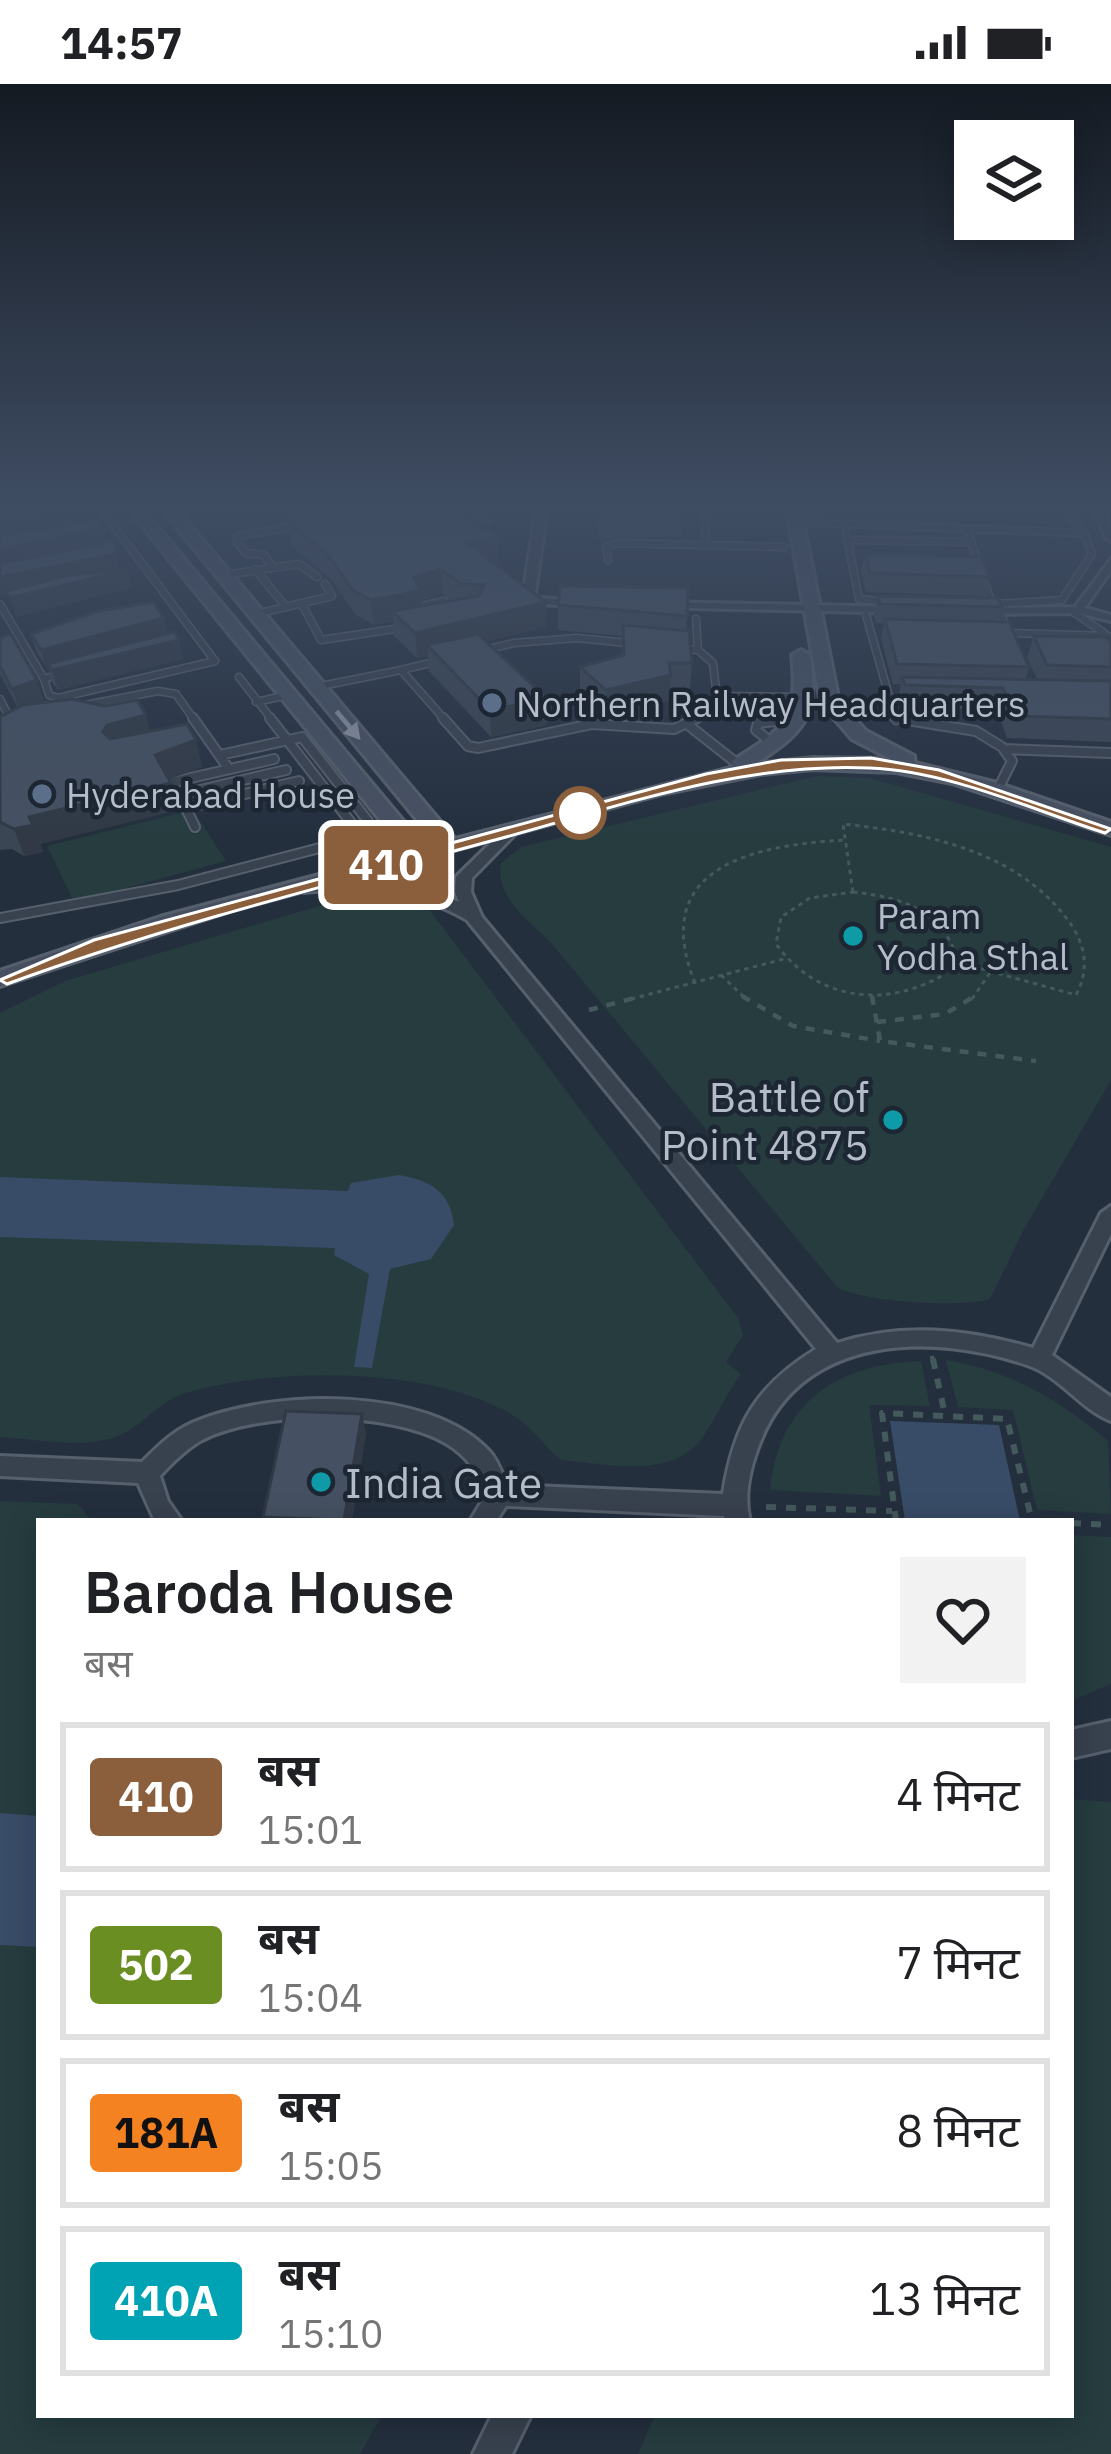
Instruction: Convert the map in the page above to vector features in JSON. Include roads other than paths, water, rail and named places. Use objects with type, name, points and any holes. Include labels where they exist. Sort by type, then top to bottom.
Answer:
[{"type":"main road","points":[[224,617],[419,856]]},
{"type":"main road","points":[[258,617],[450,848]]},
{"type":"main road","points":[[803,617],[806,706]]},
{"type":"main road","points":[[805,617],[830,703],[877,747],[934,773],[1111,830]]},
{"type":"main road","points":[[712,777],[773,744],[806,706],[830,703]]},
{"type":"main road","points":[[0,980],[100,944],[712,777],[817,762],[934,773]]},
{"type":"main road","points":[[0,956],[100,944]]},
{"type":"street","points":[[511,831],[464,877],[463,892],[474,918],[830,1349]]},
{"type":"street","points":[[304,887],[407,886],[436,893],[474,918]]},
{"type":"street","points":[[1039,1359],[1111,1213]]},
{"type":"street","points":[[500,1495],[735,1513],[752,1421],[778,1389],[830,1349],[876,1339],[976,1342],[1039,1359],[1111,1411]]},
{"type":"street","points":[[0,1466],[146,1473],[198,1430],[227,1420],[337,1408],[436,1426],[483,1454],[500,1495]]},
{"type":"street","points":[[146,1473],[158,1507],[167,1518]]},
{"type":"street","points":[[484,1518],[500,1495]]},
{"type":"street","points":[[1074,1743],[1111,1735]]},
{"type":"street","points":[[492,2454],[510,2418]]},
{"type":"lane","points":[[6,617],[49,695],[58,698],[212,664],[182,617]]},
{"type":"lane","points":[[308,617],[329,641],[458,617]]},
{"type":"lane","points":[[433,617],[438,621]]},
{"type":"lane","points":[[866,617],[896,722],[980,730],[1005,749],[1012,761],[996,793]]},
{"type":"lane","points":[[1002,617],[1018,653]]},
{"type":"lane","points":[[1083,617],[1110,638]]},
{"type":"lane","points":[[696,620],[698,650]]},
{"type":"lane","points":[[870,630],[893,631]]},
{"type":"lane","points":[[986,632],[1110,638]]},
{"type":"lane","points":[[18,640],[35,635]]},
{"type":"lane","points":[[186,641],[199,639]]},
{"type":"lane","points":[[316,687],[541,639],[641,640],[698,650],[713,663],[721,696],[710,715],[687,724],[651,731],[592,724],[478,748],[468,746],[401,670]]},
{"type":"lane","points":[[44,679],[58,674]]},
{"type":"lane","points":[[0,918],[178,885],[354,839],[356,829],[239,677]]},
{"type":"lane","points":[[885,691],[907,691]]},
{"type":"lane","points":[[52,711],[169,692],[183,700],[230,769]]},
{"type":"lane","points":[[256,702],[288,695]]},
{"type":"lane","points":[[721,696],[806,706]]},
{"type":"lane","points":[[0,699],[10,719]]},
{"type":"lane","points":[[0,721],[32,715]]},
{"type":"lane","points":[[687,724],[739,765]]},
{"type":"lane","points":[[220,754],[302,736],[368,821]]},
{"type":"lane","points":[[186,742],[208,737]]},
{"type":"lane","points":[[1005,749],[1111,753]]},
{"type":"lane","points":[[195,827],[173,782],[230,769],[286,770]]},
{"type":"lane","points":[[181,799],[286,770]]},
{"type":"lane","points":[[181,799],[286,770]]},
{"type":"water","points":[[399,1175],[437,1190],[448,1204],[454,1225],[431,1259],[390,1269],[372,1368],[354,1367],[369,1274],[334,1255],[335,1248],[0,1237],[0,1177],[348,1191],[351,1183]]},
{"type":"water","points":[[890,1421],[999,1425],[1019,1518],[905,1518]]},
{"type":"water","points":[[0,1813],[36,1816],[36,1947],[0,1945]]},
{"type":"place","name":"Northern Railway Headquarters","points":[[492,703]]},
{"type":"place","name":"Hyderabad House","points":[[42,794]]},
{"type":"place","name":"Param Yodha Sthal","points":[[853,936]]},
{"type":"place","name":"Battle of Point 4875","points":[[893,1120]]},
{"type":"place","name":"India Gate","points":[[321,1482]]}]
